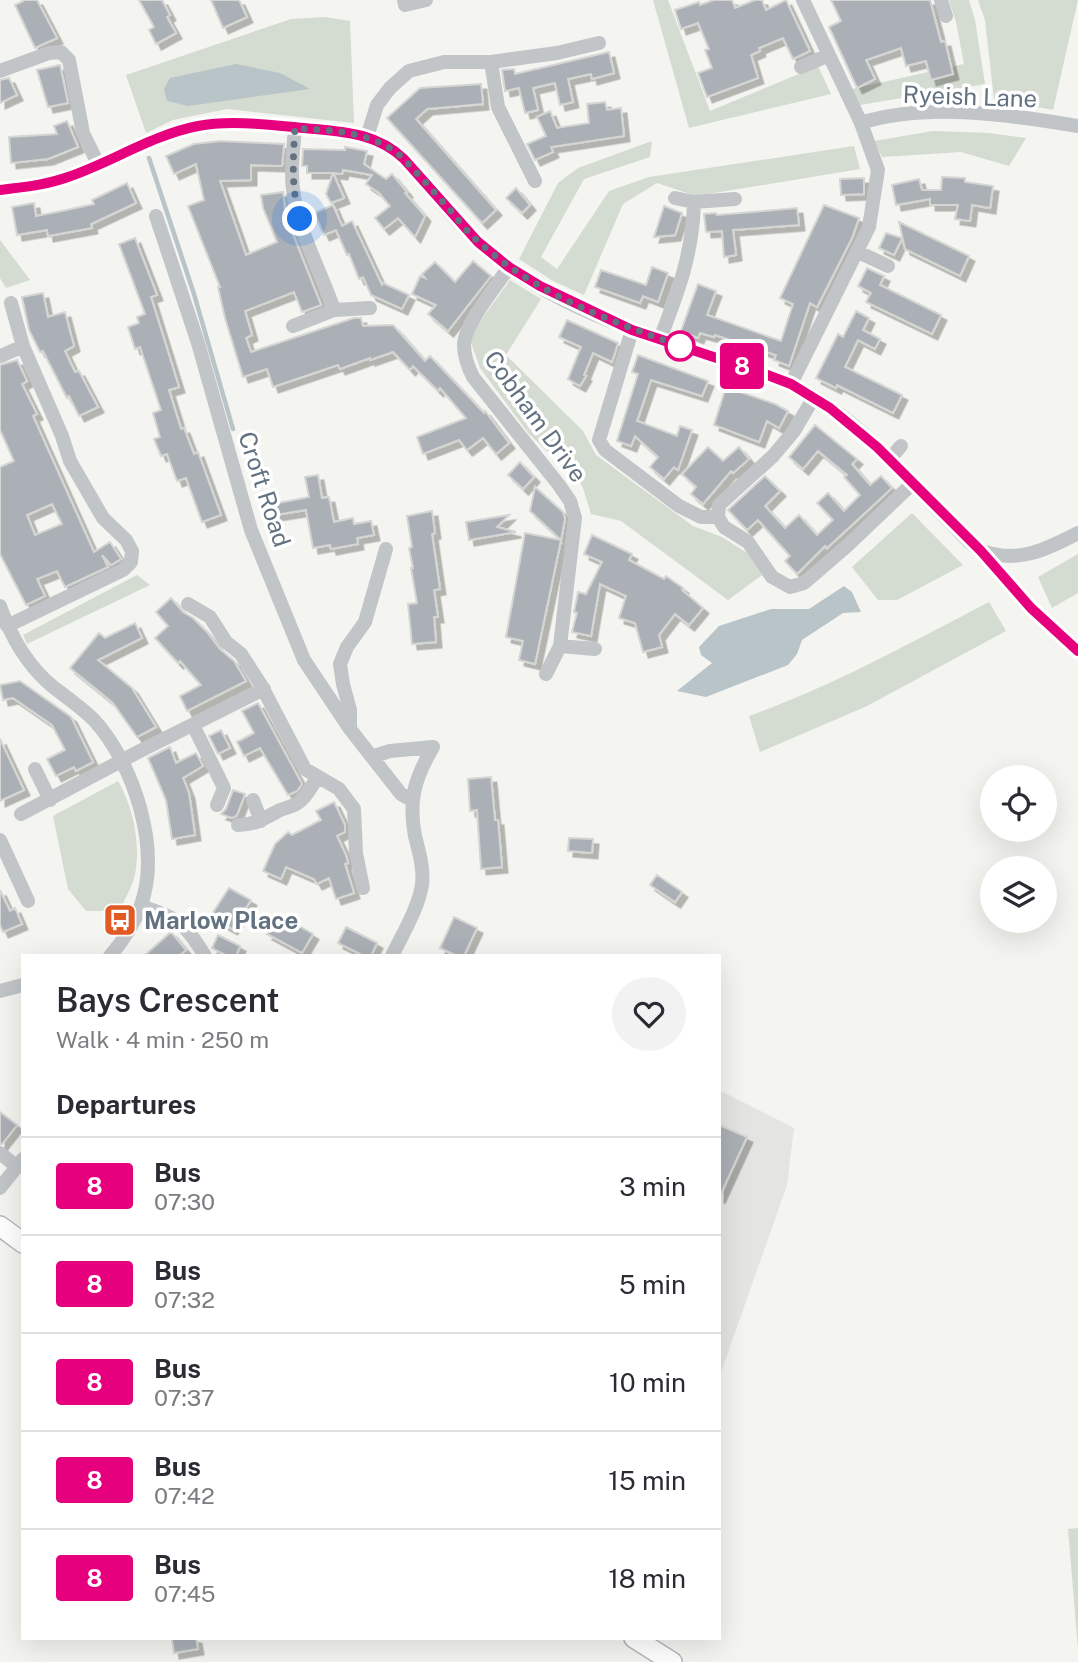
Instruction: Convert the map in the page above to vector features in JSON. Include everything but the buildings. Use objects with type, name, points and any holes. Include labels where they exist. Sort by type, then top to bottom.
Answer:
[{"type":"main road","points":[[0,1226],[21,1241]]},
{"type":"main road","points":[[637,1640],[671,1662]]},
{"type":"street","points":[[404,0],[405,5],[426,0]]},
{"type":"street","points":[[791,384],[869,227],[878,170],[861,123],[803,0]]},
{"type":"street","points":[[941,0],[946,16]]},
{"type":"street","points":[[367,137],[377,105],[390,88],[409,71],[444,62],[491,62],[557,53],[599,43]]},
{"type":"street","points":[[0,71],[39,56],[61,52],[69,61],[83,133],[98,164]]},
{"type":"street","points":[[801,67],[829,55]]},
{"type":"street","points":[[491,62],[498,107],[535,181]]},
{"type":"street","name":"Ryeish Lane","points":[[861,123],[879,117],[912,113],[962,113],[1078,126]]},
{"type":"street","points":[[0,190],[56,181],[194,127],[232,123],[342,132],[367,137],[391,147],[478,242],[509,267],[560,297],[632,330],[791,384],[814,397],[847,421],[981,551],[1027,556],[1039,553],[1078,533]]},
{"type":"street","points":[[295,128],[292,172],[295,200],[306,239],[334,310]]},
{"type":"street","points":[[675,198],[694,202],[735,199]]},
{"type":"street","points":[[660,339],[682,282],[693,231],[694,202]]},
{"type":"street","name":"Croft Road","points":[[156,216],[198,343],[251,530],[304,660],[350,729],[374,756],[401,794],[412,800]]},
{"type":"street","points":[[858,252],[888,266]]},
{"type":"street","name":"Cobham Drive","points":[[509,267],[468,329],[463,342],[466,361],[473,377],[570,501],[575,518],[559,646],[546,674]]},
{"type":"street","points":[[7,626],[123,570],[131,562],[132,551],[126,540],[103,518],[70,461],[23,346],[11,303]]},
{"type":"street","points":[[293,326],[334,310],[370,308]]},
{"type":"street","points":[[632,330],[599,440],[605,450],[679,506],[701,517],[718,517]]},
{"type":"street","points":[[1,356],[23,346]]},
{"type":"street","points":[[814,397],[794,431],[773,456],[719,505],[718,517],[724,527],[748,542],[772,577],[790,587],[804,583],[912,484]]},
{"type":"street","points":[[889,460],[901,446]]},
{"type":"street","points":[[350,729],[350,710],[342,684],[340,664],[347,647],[365,622],[386,549]]},
{"type":"street","points":[[188,604],[210,617],[226,642],[241,654],[264,689],[305,769],[339,789],[354,809],[356,853],[363,888]]},
{"type":"street","points":[[0,606],[7,626],[37,673],[94,721],[122,761],[139,803],[146,832],[146,884],[141,906],[130,929],[111,954]]},
{"type":"street","points":[[559,646],[595,649]]},
{"type":"street","points":[[21,814],[264,689]]},
{"type":"street","points":[[193,725],[224,788],[217,805]]},
{"type":"street","points":[[374,756],[409,748],[433,747],[420,771],[412,800],[411,813],[422,870],[422,885],[393,954]]},
{"type":"street","points":[[35,769],[50,800]]},
{"type":"street","points":[[238,825],[250,825],[296,804],[317,778]]},
{"type":"street","points":[[253,800],[261,821]]},
{"type":"street","points":[[0,840],[28,901]]},
{"type":"street","points":[[141,906],[176,919],[191,932],[204,954]]},
{"type":"street","points":[[0,991],[21,986]]},
{"type":"street","points":[[0,1153],[20,1163],[0,1188]]},
{"type":"shaded area","points":[[653,0],[668,0],[710,111],[818,66],[831,94],[689,128]]},
{"type":"shaded area","points":[[949,0],[969,0],[975,20],[985,84],[860,105],[852,89],[964,64]]},
{"type":"shaded area","points":[[978,0],[1078,0],[1053,110],[994,99],[985,20]]},
{"type":"shaded area","points":[[325,17],[350,21],[354,123],[227,109],[173,120],[146,133],[126,75],[291,19]]},
{"type":"shaded area","points":[[236,64],[280,73],[310,89],[188,106],[167,101],[164,89],[170,78]]},
{"type":"shaded area","points":[[933,131],[989,133],[1026,138],[1009,166],[961,152],[882,157],[874,141]]},
{"type":"shaded area","points":[[652,141],[650,157],[584,179],[541,257],[557,269],[609,191],[649,177],[854,146],[860,169],[696,196],[657,183],[623,204],[584,295],[553,281],[519,259],[558,183],[578,168]]},
{"type":"shaded area","points":[[0,240],[30,280],[6,288],[0,278]]},
{"type":"shaded area","points":[[510,280],[541,299],[506,355],[583,431],[596,455],[693,526],[722,537],[747,553],[762,575],[728,600],[621,521],[591,514],[582,485],[529,434],[480,368],[469,337]]},
{"type":"shaded area","points":[[912,513],[963,565],[897,600],[878,600],[852,567]]},
{"type":"shaded area","points":[[1078,554],[1078,593],[1052,608],[1038,577]]},
{"type":"shaded area","points":[[137,575],[150,585],[27,644],[23,635]]},
{"type":"shaded area","points":[[844,586],[852,592],[861,612],[843,613],[802,640],[797,654],[788,665],[706,697],[677,691],[712,663],[701,655],[699,647],[719,626],[771,609],[809,609]]},
{"type":"shaded area","points":[[989,602],[1006,631],[867,706],[760,752],[749,716],[841,678]]},
{"type":"shaded area","points":[[118,781],[128,802],[136,838],[137,863],[134,878],[122,906],[86,911],[68,889],[53,816]]},
{"type":"shaded area","points":[[721,1091],[794,1128],[787,1185],[721,1372]]},
{"type":"shaded area","points":[[1078,1528],[1078,1649],[1068,1529]]},
{"type":"waterway","points":[[149,158],[194,294],[233,429]]},
{"type":"bus line","name":"8","points":[[0,190],[56,181],[171,134],[208,124],[232,123],[342,132],[377,140],[391,147],[404,159],[478,242],[509,267],[540,286],[632,330],[791,384],[830,408],[877,447],[981,551],[1031,608],[1078,651]]},
{"type":"place","name":"Marlow Place","points":[[120,920]]},
{"type":"route","points":[[300,219],[292,172],[295,128],[342,132],[377,140],[391,147],[404,159],[478,242],[509,267],[580,307],[632,330],[680,346]]}]
